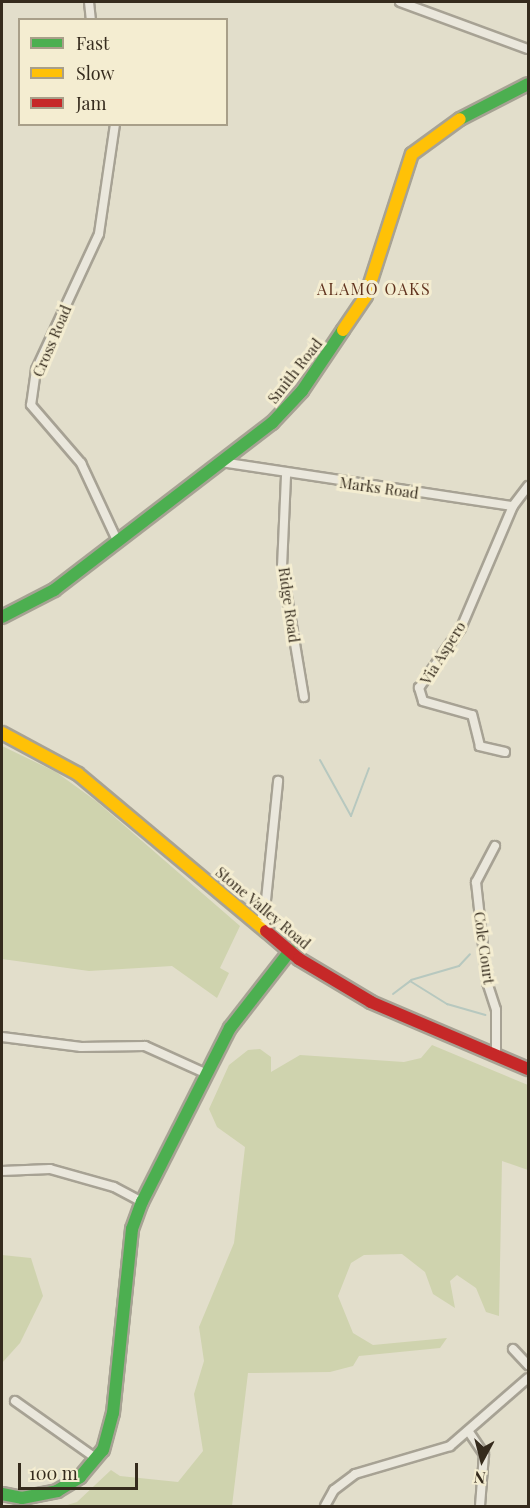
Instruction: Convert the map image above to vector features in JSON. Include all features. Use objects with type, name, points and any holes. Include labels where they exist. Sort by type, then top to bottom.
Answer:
[{"type":"street","points":[[89,2],[92,18]]},
{"type":"street","points":[[400,2],[528,49]]},
{"type":"street","name":"Smith Road","points":[[2,617],[54,590],[116,538],[143,525],[272,423],[302,391],[366,296],[412,154],[450,124],[528,84]]},
{"type":"street","name":"Cross Road","points":[[115,126],[99,234],[36,370],[31,405],[81,463],[116,538]]},
{"type":"street","name":"Marks Road","points":[[221,462],[286,476],[513,506]]},
{"type":"street","name":"Ridge Road","points":[[286,476],[282,566],[304,697]]},
{"type":"street","points":[[513,506],[528,486]]},
{"type":"street","name":"Via Aspero","points":[[505,752],[480,746],[472,715],[423,701],[419,688],[461,628],[513,506]]},
{"type":"street","name":"Stone Valley Road","points":[[2,733],[78,774],[290,951],[371,1002],[528,1069]]},
{"type":"street","points":[[258,925],[265,910],[278,781]]},
{"type":"street","name":"Cole Court","points":[[495,846],[476,882],[488,982],[496,1010],[496,1054]]},
{"type":"street","points":[[2,1494],[22,1498],[57,1491],[97,1459],[113,1413],[132,1229],[142,1202],[205,1073],[230,1028],[290,951]]},
{"type":"street","points":[[2,1037],[81,1047],[144,1046],[205,1073]]},
{"type":"street","points":[[2,1171],[50,1169],[114,1187],[142,1202]]},
{"type":"street","points":[[513,1349],[528,1365]]},
{"type":"street","points":[[325,1506],[334,1490],[355,1474],[435,1454],[469,1432],[528,1378]]},
{"type":"street","points":[[15,1401],[97,1459]]},
{"type":"street","points":[[469,1432],[484,1454],[480,1506]]},
{"type":"green space","points":[[2,746],[56,772],[96,801],[240,926],[220,968],[229,973],[217,998],[172,966],[89,971],[2,959]]},
{"type":"green space","points":[[432,1045],[528,1085],[528,1170],[502,1161],[499,1316],[486,1312],[476,1288],[457,1275],[450,1281],[455,1308],[433,1294],[425,1272],[402,1254],[364,1255],[351,1263],[338,1296],[353,1333],[373,1345],[447,1338],[440,1348],[359,1356],[353,1366],[330,1372],[248,1373],[232,1506],[64,1506],[77,1502],[111,1470],[120,1476],[178,1482],[203,1451],[194,1394],[204,1361],[199,1327],[234,1243],[245,1147],[217,1127],[209,1109],[229,1065],[248,1050],[260,1049],[271,1057],[271,1072],[300,1055],[404,1062],[421,1058]]},
{"type":"green space","points":[[2,1255],[31,1258],[43,1296],[20,1343],[2,1363]]},
{"type":"waterway","points":[[320,760],[351,816]]},
{"type":"waterway","points":[[351,816],[369,768]]},
{"type":"waterway","points":[[411,980],[459,966],[470,954]]},
{"type":"waterway","points":[[393,994],[410,981],[447,1004],[485,1015]]},
{"type":"traffic: fast","points":[[460,119],[528,84]]},
{"type":"traffic: fast","points":[[2,617],[54,590],[272,423],[302,391],[343,330]]},
{"type":"traffic: fast","points":[[2,1494],[22,1498],[57,1491],[80,1477],[103,1450],[113,1413],[132,1229],[142,1202],[230,1028],[290,951]]},
{"type":"traffic: slow","points":[[343,330],[366,296],[412,154],[460,119]]},
{"type":"traffic: slow","points":[[2,733],[78,774],[266,931]]},
{"type":"traffic: jam","points":[[266,931],[299,959],[371,1002],[528,1069]]},
{"type":"district","name":"ALAMO OAKS","points":[[374,289]]}]
